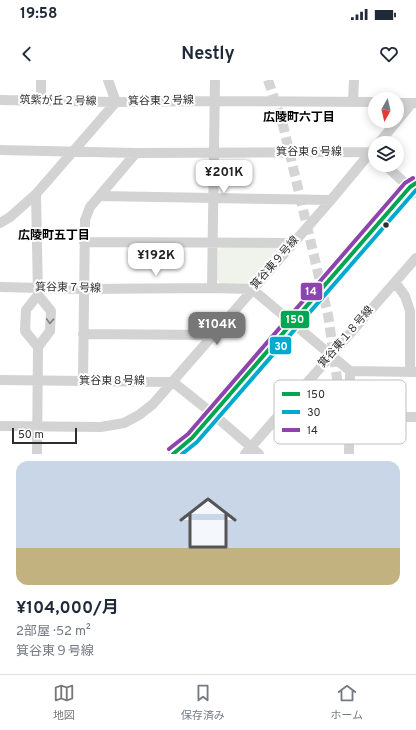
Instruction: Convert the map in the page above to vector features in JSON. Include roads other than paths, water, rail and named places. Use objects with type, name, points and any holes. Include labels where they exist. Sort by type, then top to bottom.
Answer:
[{"type":"street","points":[[41,80],[41,101]]},
{"type":"street","points":[[108,80],[116,102]]},
{"type":"street","points":[[212,288],[215,80]]},
{"type":"street","points":[[353,101],[354,80]]},
{"type":"street","name":"筑紫が丘２号線","points":[[0,100],[116,102]]},
{"type":"street","name":"箕谷東２号線","points":[[0,223],[10,217],[36,194],[116,102],[368,102]]},
{"type":"street","points":[[404,114],[414,103]]},
{"type":"street","points":[[384,136],[391,128]]},
{"type":"street","name":"箕谷東６号線","points":[[0,150],[136,153],[368,152]]},
{"type":"street","points":[[83,381],[85,220],[90,207],[136,153]]},
{"type":"street","name":"箕谷東９号線","points":[[0,426],[101,427],[124,423],[139,415],[153,404],[173,382],[252,289],[368,159]]},
{"type":"street","points":[[173,454],[192,438],[414,188],[394,172]]},
{"type":"street","points":[[36,194],[38,291],[51,311],[50,330],[38,347],[37,454]]},
{"type":"street","points":[[100,196],[331,200]]},
{"type":"street","points":[[84,242],[293,243]]},
{"type":"street","name":"箕谷東１８号線","points":[[309,380],[416,258]]},
{"type":"street","points":[[252,289],[350,372],[413,372],[410,311],[405,296],[395,282]]},
{"type":"street","name":"箕谷東７号線","points":[[0,287],[38,291],[83,289],[252,289]]},
{"type":"street","points":[[38,291],[26,310],[25,331],[38,347]]},
{"type":"street","points":[[83,334],[213,334]]},
{"type":"street","points":[[350,372],[350,380]]},
{"type":"street","name":"箕谷東８号線","points":[[0,380],[173,382]]},
{"type":"street","points":[[173,382],[213,414],[252,452]]},
{"type":"street","name":"箕谷東１８号線","points":[[252,452],[274,422]]},
{"type":"tunnel","points":[[268,80],[283,125],[328,315],[337,380]]},
{"type":"district","name":"広陵町六丁目","points":[[299,118]]},
{"type":"district","name":"広陵町五丁目","points":[[54,236]]}]
